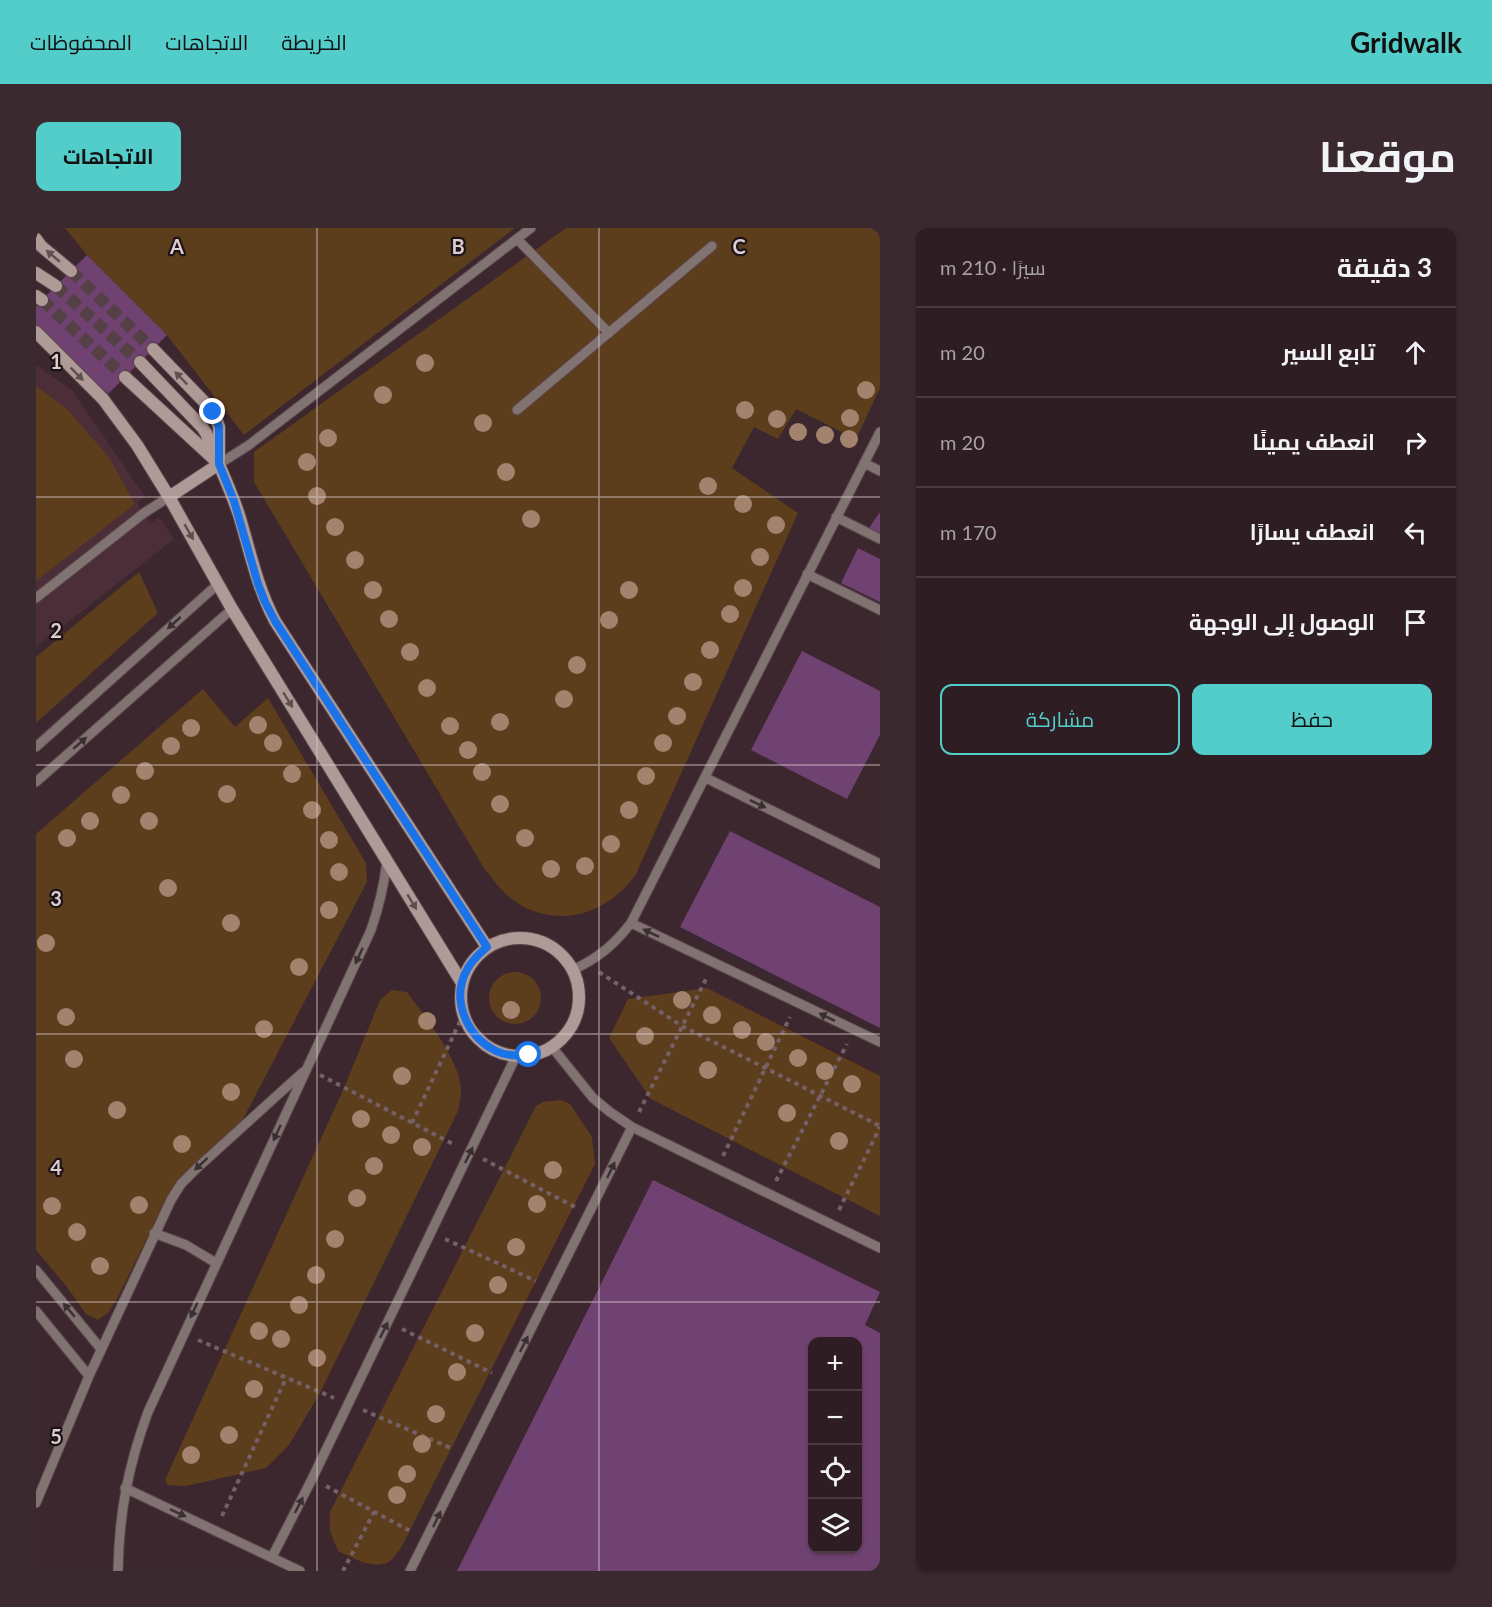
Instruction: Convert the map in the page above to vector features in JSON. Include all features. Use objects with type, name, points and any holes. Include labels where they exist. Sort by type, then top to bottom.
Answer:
[{"type":"street","points":[[36,239],[71,271]]},
{"type":"street","points":[[36,273],[56,286]]},
{"type":"street","points":[[36,332],[103,399],[137,446],[169,497],[232,609],[462,983]]},
{"type":"street","points":[[153,349],[213,412],[219,427],[219,464]]},
{"type":"street","points":[[140,362],[201,427],[237,508],[258,584],[275,621],[487,947]]},
{"type":"street","points":[[125,377],[219,464]]},
{"type":"street","points":[[169,497],[219,464]]},
{"type":"street","points":[[519,937],[535,939],[550,946],[563,956],[573,970],[578,983],[578,1012],[563,1037],[552,1047],[535,1054],[516,1056],[498,1052],[483,1043],[471,1031],[463,1015],[460,999],[467,969],[487,947],[502,940],[519,937]]},
{"type":"lane","points":[[219,464],[249,445],[531,228]]},
{"type":"lane","points":[[517,239],[609,333]]},
{"type":"lane","points":[[517,410],[712,246]]},
{"type":"lane","points":[[573,970],[603,953],[619,939],[631,923],[880,432]]},
{"type":"lane","points":[[864,463],[880,471]]},
{"type":"lane","points":[[36,598],[144,513],[169,497]]},
{"type":"lane","points":[[836,517],[880,539]]},
{"type":"lane","points":[[807,574],[880,610]]},
{"type":"lane","points":[[36,747],[218,584]]},
{"type":"lane","points":[[36,782],[232,609]]},
{"type":"lane","points":[[706,778],[880,864]]},
{"type":"lane","points":[[117,1571],[125,1488],[148,1412],[371,930],[381,900],[387,861]]},
{"type":"lane","points":[[631,923],[880,1042]]},
{"type":"lane","points":[[552,1047],[593,1098],[610,1113],[880,1248]]},
{"type":"lane","points":[[272,1557],[312,1479],[516,1056]]},
{"type":"lane","points":[[36,1503],[101,1349],[171,1200],[189,1177],[307,1069]]},
{"type":"lane","points":[[410,1571],[632,1126]]},
{"type":"lane","points":[[154,1233],[186,1245],[216,1263]]},
{"type":"lane","points":[[36,1270],[101,1349]]},
{"type":"lane","points":[[36,1311],[89,1376]]},
{"type":"lane","points":[[125,1488],[300,1571]]},
{"type":"path","points":[[632,1126],[714,963]]},
{"type":"path","points":[[586,964],[681,1026],[880,1127],[832,1225]]},
{"type":"path","points":[[718,1168],[797,1002]]},
{"type":"path","points":[[412,1123],[463,1015]]},
{"type":"path","points":[[770,1194],[854,1030]]},
{"type":"path","points":[[307,1069],[589,1214]]},
{"type":"path","points":[[431,1232],[552,1288]]},
{"type":"path","points":[[387,1323],[506,1380]]},
{"type":"path","points":[[183,1334],[469,1455]]},
{"type":"path","points":[[215,1531],[286,1378]]},
{"type":"path","points":[[312,1479],[426,1540]]},
{"type":"path","points":[[344,1571],[374,1512]]},
{"type":"shaded area","points":[[65,228],[515,228],[244,435],[167,335],[87,255]]},
{"type":"shaded area","points":[[566,228],[880,228],[880,388],[856,439],[796,409],[778,439],[754,427],[732,468],[798,513],[636,874],[618,894],[596,908],[584,913],[558,916],[544,914],[519,904],[504,892],[484,868],[254,482],[254,452]]},
{"type":"shaded area","points":[[36,365],[72,390],[145,497],[137,502],[150,524],[159,517],[174,539],[36,647]]},
{"type":"shaded area","points":[[36,386],[67,409],[108,456],[135,504],[36,581]]},
{"type":"shaded area","points":[[139,572],[158,613],[36,723],[36,657]]},
{"type":"shaded area","points":[[203,689],[235,727],[268,698],[366,863],[367,882],[240,1125],[230,1139],[159,1214],[117,1299],[108,1313],[98,1320],[86,1314],[36,1250],[36,834]]},
{"type":"shaded area","points":[[510,972],[520,972],[530,976],[537,983],[541,998],[537,1013],[530,1020],[520,1024],[510,1024],[500,1020],[493,1013],[489,1003],[489,993],[493,983],[500,976]]},
{"type":"shaded area","points":[[707,988],[880,1076],[880,1216],[651,1099],[609,1038],[628,999]]},
{"type":"shaded area","points":[[392,990],[407,992],[449,1054],[460,1080],[461,1095],[458,1111],[320,1393],[289,1445],[266,1468],[186,1486],[168,1485],[165,1480],[344,1088],[380,1000]]},
{"type":"shaded area","points":[[560,1100],[570,1104],[592,1137],[595,1164],[402,1546],[390,1561],[384,1564],[371,1564],[350,1557],[338,1551],[330,1531],[330,1512],[536,1106],[543,1102]]},
{"type":"building","points":[[87,255],[167,335],[108,394],[36,328],[36,306]]},
{"type":"building","points":[[880,512],[880,534],[869,528]]},
{"type":"building","points":[[858,548],[880,559],[880,602],[841,583]]},
{"type":"building","points":[[802,651],[880,691],[880,735],[847,799],[751,750]]},
{"type":"building","points":[[730,831],[880,907],[880,1028],[680,927]]},
{"type":"building","points":[[653,1180],[880,1292],[865,1325],[880,1333],[880,1571],[457,1571]]},
{"type":"tunnel","points":[[71,271],[153,349]]},
{"type":"tunnel","points":[[56,286],[140,362]]},
{"type":"tunnel","points":[[42,300],[125,377]]},
{"type":"route","points":[[213,412],[219,427],[219,464],[239,515],[265,602],[275,621],[487,947],[467,969],[462,983],[460,999],[463,1015],[471,1031],[483,1043],[498,1052],[516,1056],[529,1055]]}]
